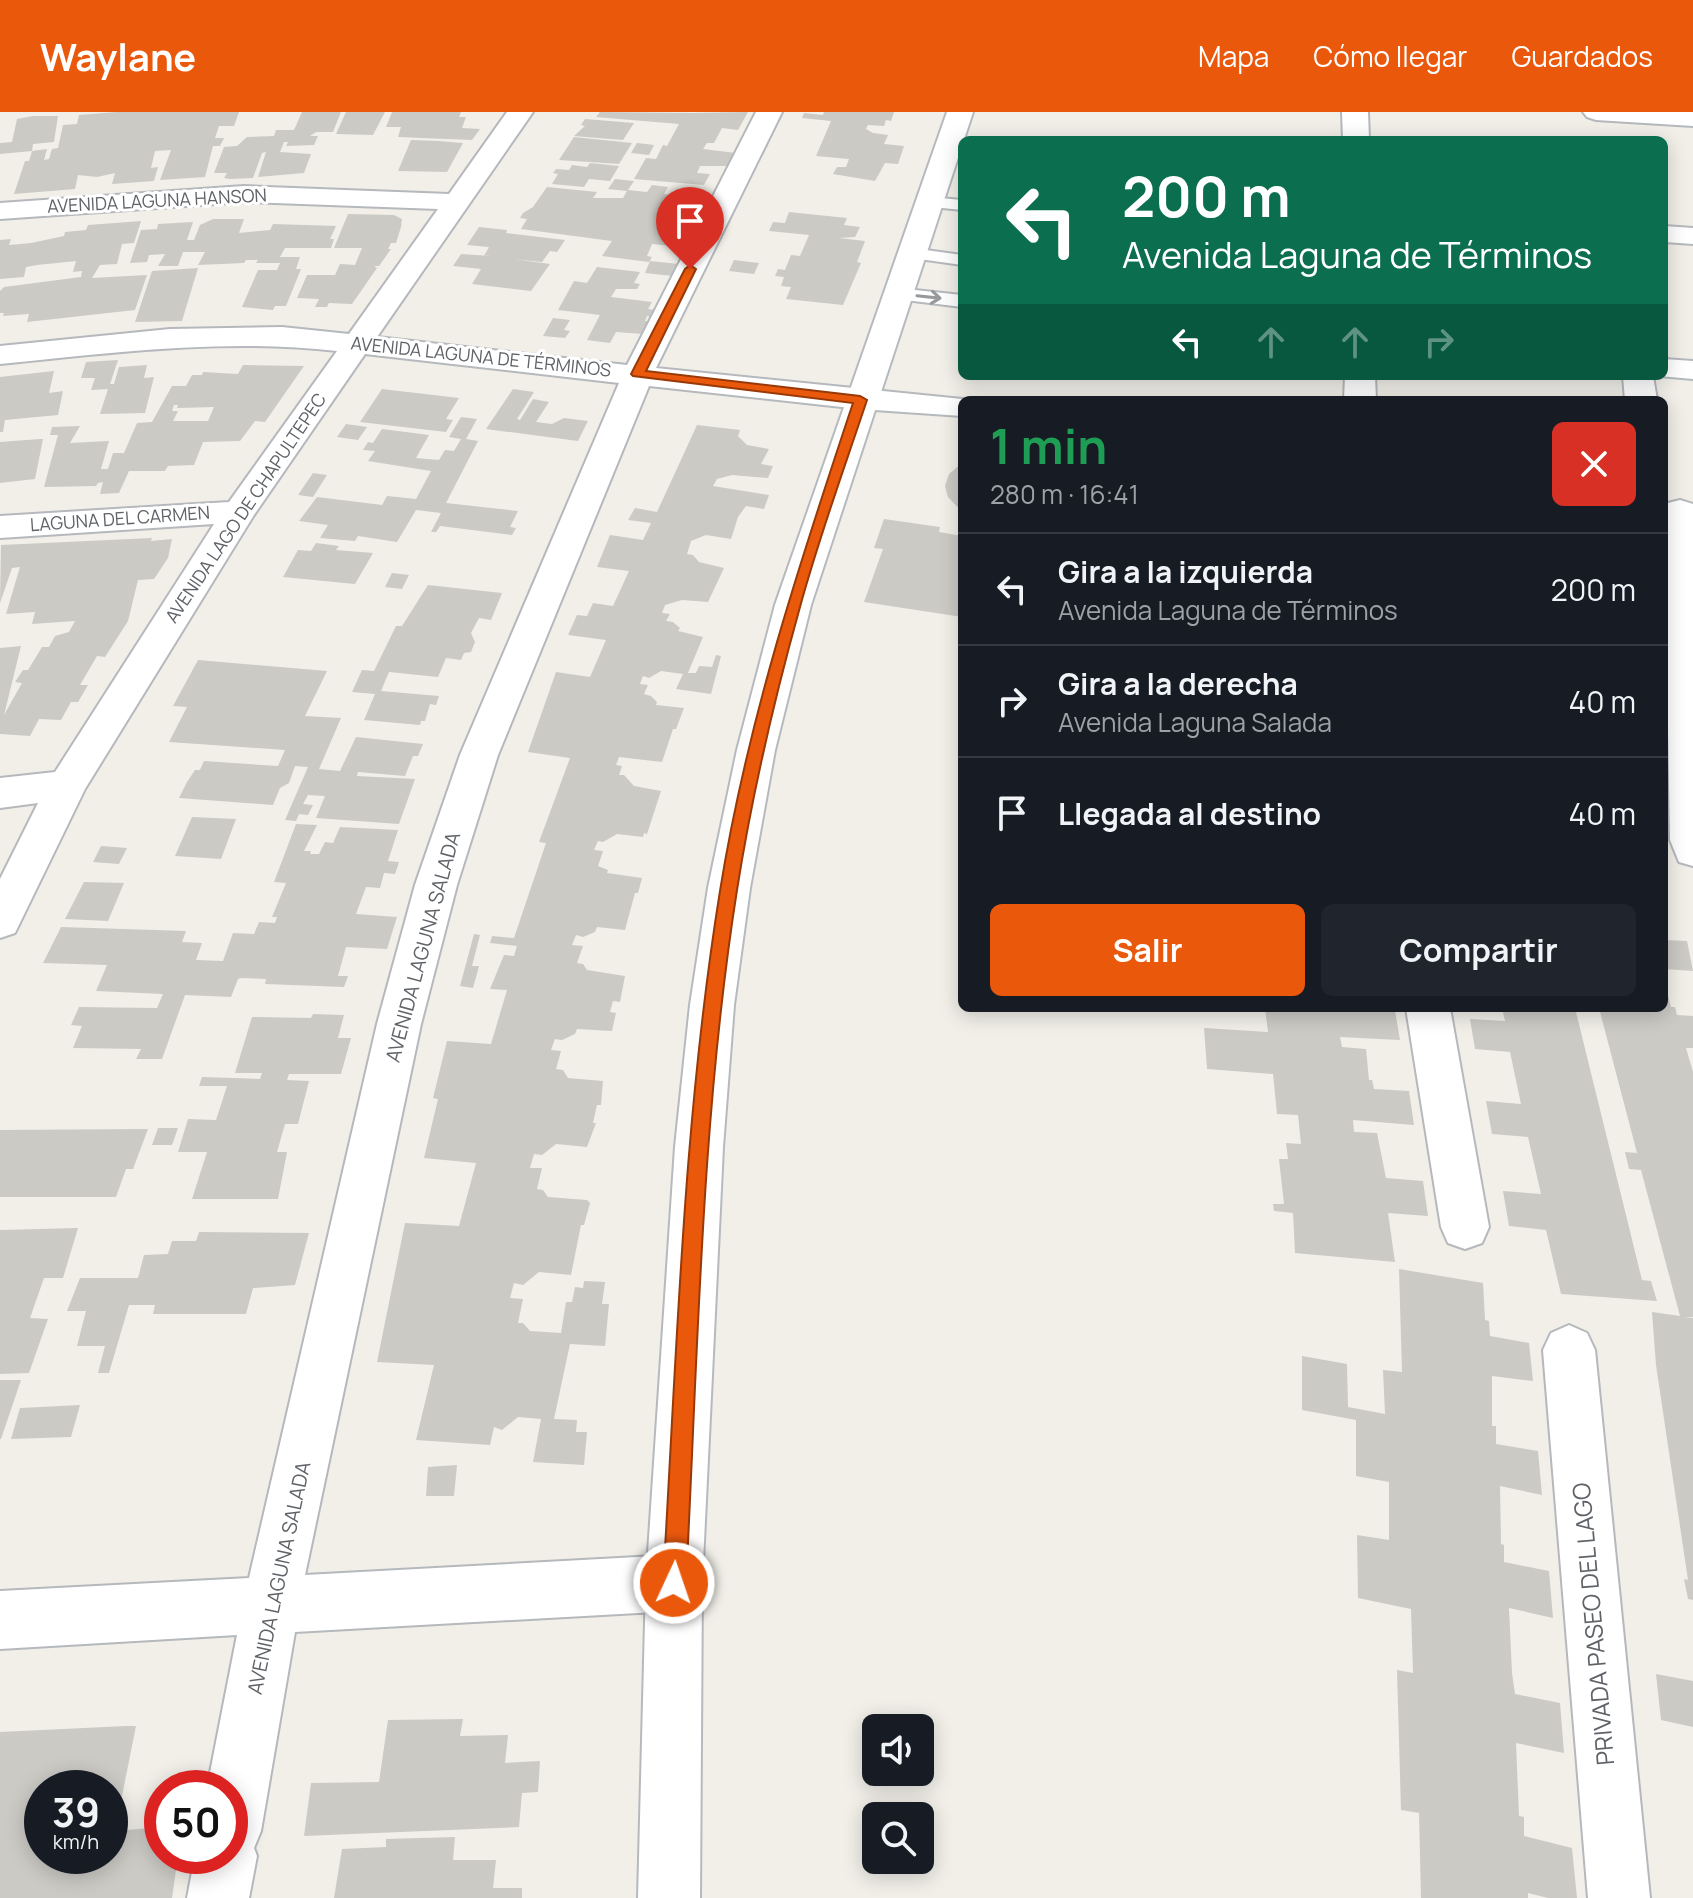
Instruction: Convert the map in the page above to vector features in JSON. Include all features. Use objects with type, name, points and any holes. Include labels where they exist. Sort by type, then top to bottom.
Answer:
[{"type":"street","name":"AVENIDA LAGO DE CHAPULTEPEC","points":[[0,921],[67,785],[239,512],[520,112]]},
{"type":"street","name":"AVENIDA LAGUNA SALADA","points":[[241,1770],[271,1604],[399,1024],[436,885],[479,755],[638,374],[769,112]]},
{"type":"street","points":[[669,1898],[674,1583],[699,1147],[712,1005],[729,888],[756,750],[793,605],[911,253],[946,203],[960,112]]},
{"type":"street","points":[[1355,112],[1356,136]]},
{"type":"street","points":[[1596,120],[1693,118]]},
{"type":"street","name":"AVENIDA LAGUNA HANSON","points":[[0,211],[244,194],[457,202]]},
{"type":"street","points":[[1668,234],[1693,236]]},
{"type":"street","name":"AVENIDA LAGUNA DE TÉRMINOS","points":[[0,355],[170,338],[282,336],[860,400],[958,407]]},
{"type":"street","points":[[1668,368],[1693,370]]},
{"type":"street","points":[[1680,510],[1685,842]]},
{"type":"street","name":"LAGUNA DEL CARMEN","points":[[0,527],[239,512]]},
{"type":"street","points":[[0,793],[67,785]]},
{"type":"street","points":[[1429,1012],[1465,1227]]},
{"type":"street","name":"PRIVADA PASEO DEL LAGO","points":[[1569,1350],[1619,1898]]},
{"type":"street","points":[[0,1620],[674,1583]]},
{"type":"street","points":[[218,1898],[223,1874]]},
{"type":"lane","points":[[911,253],[958,259]]},
{"type":"lane","points":[[896,294],[958,301]]},
{"type":"building","points":[[239,112],[234,126],[219,126],[215,138],[224,138],[220,146],[213,146],[205,177],[160,180],[171,150],[155,151],[151,168],[158,167],[154,181],[112,184],[115,173],[97,177],[78,175],[75,189],[14,194],[25,161],[29,161],[32,151],[47,149],[44,160],[49,159],[52,149],[58,148],[63,125],[77,124],[79,115]]},
{"type":"building","points":[[302,112],[341,112],[333,132],[316,132],[310,136],[318,136],[314,145],[286,146],[288,142],[284,142],[280,152],[311,154],[304,173],[258,177],[266,152],[262,153],[253,178],[229,179],[224,178],[227,173],[214,173],[224,147],[237,146],[247,137],[274,136],[276,130],[294,130]]},
{"type":"building","points":[[346,112],[385,112],[373,135],[336,134]]},
{"type":"building","points":[[392,112],[461,112],[459,117],[466,117],[462,128],[480,129],[472,140],[398,137],[401,127],[386,127]]},
{"type":"building","points":[[600,112],[748,112],[738,130],[722,128],[714,143],[707,143],[703,149],[736,153],[730,166],[700,166],[697,173],[710,174],[704,185],[634,179],[646,158],[656,159],[663,145],[667,146],[679,124],[596,117]]},
{"type":"building","points":[[824,112],[894,112],[891,121],[886,120],[884,126],[868,125],[866,129],[888,135],[884,144],[904,146],[898,164],[885,163],[875,181],[833,174],[837,167],[846,167],[849,159],[816,156],[831,121],[802,118],[804,113],[823,115]]},
{"type":"building","points":[[58,116],[54,142],[33,144],[32,151],[0,154],[0,143],[12,142],[17,119]]},
{"type":"building","points":[[585,119],[634,123],[623,140],[574,136],[585,126],[581,125]]},
{"type":"building","points":[[574,137],[632,143],[619,164],[559,160]]},
{"type":"building","points":[[411,140],[463,143],[447,172],[398,171]]},
{"type":"building","points":[[637,143],[654,145],[649,155],[631,153]]},
{"type":"building","points":[[590,163],[619,166],[610,181],[589,179],[584,187],[552,184],[558,174],[553,173],[556,169],[569,170],[572,165],[587,167]]},
{"type":"building","points":[[615,179],[634,181],[628,190],[647,192],[652,185],[668,187],[664,194],[683,196],[678,205],[707,209],[699,224],[686,223],[674,246],[652,244],[647,256],[652,257],[649,262],[602,256],[612,241],[521,229],[527,219],[520,218],[523,213],[533,207],[547,187],[597,192],[593,198],[623,198],[627,191],[608,189]]},
{"type":"building","points":[[789,212],[847,218],[844,225],[860,227],[855,237],[839,238],[865,241],[857,262],[861,263],[843,305],[786,299],[791,287],[781,286],[784,277],[775,276],[778,269],[785,270],[791,255],[800,256],[809,235],[769,231],[773,222],[785,223]]},
{"type":"building","points":[[348,214],[394,215],[402,219],[396,243],[391,243],[388,249],[391,249],[379,266],[374,266],[377,268],[352,304],[329,303],[327,307],[315,307],[319,299],[297,298],[307,275],[335,275],[340,264],[355,265],[362,248],[334,248]]},
{"type":"building","points":[[213,219],[244,219],[239,233],[270,230],[273,224],[336,226],[330,239],[334,239],[331,248],[285,248],[280,257],[300,257],[296,269],[301,269],[286,306],[275,306],[273,310],[242,307],[258,270],[277,270],[280,263],[246,260],[244,263],[198,265],[205,252],[183,252],[178,266],[158,266],[165,254],[149,255],[147,262],[130,263],[141,230],[157,229],[158,224],[193,222],[187,240],[194,240],[200,225]]},
{"type":"building","points":[[141,221],[134,243],[122,244],[117,264],[100,265],[92,278],[147,275],[135,310],[27,322],[29,314],[3,316],[4,313],[0,313],[0,291],[4,287],[81,277],[82,271],[73,272],[76,261],[26,267],[24,277],[0,279],[0,240],[11,239],[9,245],[31,243],[64,236],[65,232],[86,230],[88,225]]},
{"type":"building","points":[[479,227],[565,240],[557,252],[550,251],[542,262],[513,259],[550,264],[531,291],[472,284],[481,269],[453,266],[461,254],[484,256],[489,247],[467,245]]},
{"type":"building","points":[[734,260],[759,263],[754,274],[729,271]]},
{"type":"building","points":[[650,261],[679,264],[673,276],[645,273]]},
{"type":"building","points":[[597,267],[640,272],[634,283],[640,284],[637,289],[616,289],[611,297],[652,302],[648,309],[655,310],[652,317],[647,316],[645,321],[650,321],[643,334],[616,332],[610,343],[587,340],[600,315],[558,310],[574,281],[587,283]]},
{"type":"building","points":[[198,268],[182,321],[135,322],[152,271]]},
{"type":"building","points":[[553,318],[570,320],[564,330],[570,331],[565,338],[543,336]]},
{"type":"building","points":[[118,360],[110,384],[114,384],[119,367],[147,365],[144,378],[154,377],[145,413],[100,414],[108,389],[91,390],[95,378],[81,378],[86,362]]},
{"type":"building","points":[[243,365],[304,366],[265,422],[255,421],[240,441],[203,442],[194,465],[168,466],[165,471],[129,471],[119,493],[100,494],[103,482],[96,486],[44,487],[58,435],[50,435],[52,427],[80,426],[70,443],[109,441],[101,469],[108,469],[113,453],[124,453],[137,423],[152,422],[172,386],[186,386],[192,375],[202,375],[203,372],[238,374]],"holes":[[[174,405],[178,405],[177,408],[214,407],[208,421],[173,421],[178,411],[172,411]]]},
{"type":"building","points":[[54,371],[49,393],[63,391],[58,415],[5,420],[3,432],[0,432],[0,377]]},
{"type":"building","points":[[382,389],[459,398],[446,419],[453,420],[446,432],[360,422]]},
{"type":"building","points":[[513,389],[534,392],[517,419],[520,420],[533,399],[549,402],[536,422],[552,424],[564,418],[588,421],[578,441],[486,429]]},
{"type":"building","points":[[461,417],[477,419],[466,439],[478,441],[446,503],[518,511],[510,527],[516,528],[512,535],[440,526],[436,532],[431,532],[441,513],[416,510],[397,542],[358,536],[355,541],[320,538],[328,525],[299,521],[317,497],[382,505],[387,496],[416,499],[431,471],[368,461],[375,451],[363,450],[368,442],[373,443],[382,429],[429,435],[416,458],[439,460],[445,450],[454,451],[461,439],[449,437]]},
{"type":"building","points":[[346,424],[367,427],[358,440],[337,437]]},
{"type":"building","points":[[697,425],[740,430],[738,436],[747,445],[769,449],[761,464],[773,466],[768,478],[732,475],[717,479],[713,486],[769,495],[764,509],[746,506],[738,517],[731,539],[706,535],[691,541],[687,554],[693,555],[699,562],[724,568],[708,602],[682,600],[665,605],[662,613],[670,614],[666,621],[673,622],[680,628],[678,631],[703,637],[688,673],[696,673],[699,666],[712,667],[716,655],[721,656],[711,694],[676,689],[683,674],[661,671],[649,678],[643,676],[640,684],[648,685],[644,694],[651,696],[656,705],[684,708],[662,762],[619,757],[616,765],[622,766],[619,775],[624,775],[634,786],[661,791],[647,834],[644,833],[643,837],[617,834],[603,842],[598,841],[594,850],[603,851],[598,866],[608,870],[607,873],[642,878],[625,930],[597,927],[595,932],[583,937],[576,935],[572,945],[583,946],[577,963],[583,964],[587,970],[625,976],[620,1002],[613,1001],[610,1012],[616,1013],[612,1031],[577,1029],[575,1034],[562,1040],[555,1039],[551,1050],[561,1051],[556,1069],[563,1070],[568,1078],[603,1081],[601,1105],[597,1105],[593,1123],[596,1123],[587,1147],[556,1144],[542,1155],[534,1154],[530,1168],[542,1168],[537,1189],[543,1190],[548,1197],[587,1200],[590,1203],[584,1225],[581,1225],[571,1275],[539,1272],[523,1285],[514,1283],[510,1298],[523,1299],[518,1323],[523,1323],[530,1331],[561,1333],[566,1302],[572,1302],[575,1287],[583,1288],[584,1281],[605,1282],[602,1304],[609,1304],[605,1346],[570,1344],[554,1419],[577,1420],[576,1432],[587,1432],[584,1465],[533,1462],[541,1419],[518,1417],[502,1430],[494,1427],[490,1445],[416,1440],[434,1365],[377,1362],[405,1223],[459,1226],[476,1163],[424,1158],[438,1099],[433,1098],[447,1041],[491,1044],[507,990],[490,989],[504,955],[514,956],[517,946],[490,943],[492,936],[514,938],[546,843],[539,842],[570,758],[528,752],[556,672],[590,677],[606,640],[568,635],[577,615],[587,616],[593,603],[613,606],[629,571],[597,567],[610,535],[643,540],[651,523],[628,520],[635,508],[657,512]]},
{"type":"building","points":[[43,439],[35,479],[0,483],[0,442]]},
{"type":"building","points":[[958,466],[958,508],[948,497],[945,486],[949,474]]},
{"type":"building","points":[[313,473],[327,475],[313,497],[298,495]]},
{"type":"building","points":[[884,519],[940,527],[939,532],[958,535],[958,616],[864,602],[883,549],[874,548]]},
{"type":"building","points":[[152,538],[151,541],[172,539],[168,558],[154,579],[138,580],[128,621],[105,657],[97,656],[80,685],[88,685],[78,702],[71,702],[61,720],[39,719],[30,736],[0,734],[0,648],[21,646],[4,715],[22,683],[15,682],[23,670],[28,670],[42,647],[49,647],[55,636],[69,632],[75,621],[32,624],[35,612],[6,614],[20,567],[12,568],[0,603],[1,545]]},
{"type":"building","points":[[316,543],[339,546],[336,550],[373,553],[355,584],[283,577],[298,550],[311,551]]},
{"type":"building","points":[[392,573],[409,575],[402,589],[385,587]]},
{"type":"building","points":[[428,585],[502,593],[491,620],[479,618],[471,633],[475,642],[471,652],[464,653],[461,660],[446,658],[438,677],[389,672],[381,691],[439,696],[436,705],[430,704],[425,721],[421,721],[420,725],[364,720],[375,694],[352,692],[362,670],[374,671],[396,626],[402,626]]},
{"type":"building","points":[[198,660],[327,671],[305,716],[341,718],[319,769],[340,771],[356,737],[423,744],[418,756],[413,756],[405,776],[358,772],[357,776],[415,779],[399,824],[316,818],[325,796],[308,795],[303,804],[313,805],[308,815],[299,814],[296,821],[285,820],[308,767],[295,766],[289,783],[280,788],[273,805],[179,798],[195,770],[200,770],[204,761],[278,766],[285,750],[169,742],[187,707],[173,706]]},
{"type":"building","points":[[192,817],[236,819],[221,859],[175,856]]},
{"type":"building","points":[[296,824],[317,825],[304,851],[311,851],[310,854],[319,854],[325,842],[333,843],[340,827],[398,830],[388,861],[399,862],[395,874],[384,873],[380,888],[366,887],[356,914],[397,917],[387,949],[346,947],[338,976],[348,976],[344,987],[265,984],[266,979],[241,978],[231,997],[185,995],[162,1059],[136,1059],[141,1049],[73,1048],[82,1026],[71,1025],[79,1007],[157,1008],[163,994],[96,991],[107,965],[43,963],[61,927],[186,931],[182,942],[202,943],[196,960],[223,961],[233,933],[254,934],[259,922],[275,923],[277,917],[272,917],[286,883],[274,882]]},
{"type":"building","points":[[101,846],[127,848],[119,864],[93,862]]},
{"type":"building","points":[[84,882],[124,883],[108,921],[65,919]]},
{"type":"building","points":[[474,934],[480,935],[472,966],[479,966],[473,988],[460,986]]},
{"type":"building","points":[[1668,940],[1687,941],[1693,971],[1668,969]]},
{"type":"building","points":[[1668,996],[1677,1015],[1693,1016],[1693,1048],[1686,1048],[1693,1072],[1693,1317],[1684,1317],[1693,1318],[1693,1600],[1688,1599],[1684,1579],[1688,1580],[1656,1365],[1652,1312],[1680,1316],[1641,1170],[1629,1169],[1625,1152],[1637,1153],[1600,1012],[1668,1012]]},
{"type":"building","points":[[1266,1012],[1395,1012],[1400,1040],[1340,1037],[1342,1047],[1366,1049],[1369,1080],[1372,1080],[1374,1089],[1409,1091],[1414,1125],[1353,1120],[1354,1132],[1377,1133],[1386,1178],[1423,1181],[1428,1216],[1388,1213],[1395,1262],[1295,1253],[1293,1213],[1274,1211],[1273,1204],[1284,1204],[1279,1159],[1288,1159],[1286,1143],[1301,1144],[1298,1115],[1277,1114],[1273,1074],[1207,1069],[1204,1028],[1268,1032]]},
{"type":"building","points":[[1503,1012],[1576,1012],[1642,1280],[1651,1281],[1657,1301],[1561,1294],[1546,1230],[1509,1226],[1503,1191],[1541,1194],[1528,1137],[1492,1134],[1486,1101],[1521,1104],[1510,1052],[1475,1049],[1470,1019],[1505,1021]]},
{"type":"building","points":[[313,1014],[344,1015],[338,1038],[351,1038],[341,1074],[289,1074],[287,1080],[309,1081],[298,1124],[285,1124],[277,1152],[287,1152],[278,1199],[192,1199],[207,1152],[178,1152],[188,1119],[216,1120],[227,1086],[199,1086],[202,1077],[260,1079],[262,1073],[235,1073],[252,1017],[311,1018]]},
{"type":"building","points":[[158,1128],[178,1128],[172,1145],[152,1145]]},
{"type":"building","points":[[148,1129],[133,1169],[126,1169],[116,1197],[0,1197],[0,1130]]},
{"type":"building","points":[[78,1228],[63,1278],[44,1278],[30,1318],[48,1319],[29,1373],[0,1374],[0,1230]]},
{"type":"building","points":[[199,1232],[309,1233],[295,1285],[253,1288],[246,1314],[153,1314],[155,1305],[129,1305],[109,1373],[98,1373],[105,1346],[77,1346],[86,1311],[67,1311],[80,1278],[138,1278],[144,1255],[168,1254],[172,1241],[196,1241]]},
{"type":"building","points":[[1399,1269],[1483,1283],[1485,1320],[1489,1321],[1490,1336],[1529,1343],[1533,1381],[1492,1376],[1492,1426],[1496,1426],[1496,1444],[1538,1451],[1542,1495],[1500,1486],[1501,1544],[1504,1545],[1504,1562],[1549,1571],[1553,1618],[1509,1608],[1512,1673],[1515,1694],[1560,1703],[1564,1753],[1516,1743],[1519,1816],[1524,1817],[1524,1836],[1572,1848],[1577,1898],[1548,1898],[1528,1893],[1528,1898],[1421,1898],[1419,1813],[1401,1810],[1397,1670],[1413,1673],[1411,1609],[1358,1598],[1357,1535],[1389,1540],[1389,1482],[1356,1476],[1356,1420],[1302,1410],[1302,1356],[1347,1364],[1348,1407],[1385,1414],[1383,1370],[1402,1372]]},
{"type":"building","points":[[0,1380],[21,1380],[1,1439],[0,1439]]},
{"type":"building","points":[[80,1405],[71,1437],[11,1439],[20,1408]]},
{"type":"building","points":[[457,1465],[454,1496],[426,1496],[428,1467]]},
{"type":"building","points":[[1656,1674],[1693,1681],[1693,1727],[1661,1720]]},
{"type":"building","points":[[463,1719],[460,1736],[508,1735],[505,1763],[540,1761],[538,1792],[522,1793],[519,1827],[304,1836],[311,1783],[379,1782],[388,1720]]},
{"type":"building","points":[[136,1726],[127,1770],[24,1770],[24,1874],[128,1874],[128,1830],[144,1829],[144,1874],[175,1874],[172,1898],[0,1898],[0,1732]]},
{"type":"building","points":[[455,1837],[453,1860],[496,1860],[493,1888],[522,1888],[522,1898],[334,1898],[342,1849],[386,1847],[386,1839]]},
{"type":"route","points":[[674,1583],[699,1147],[712,1005],[729,888],[756,750],[793,605],[860,400],[638,374],[690,269]]}]
